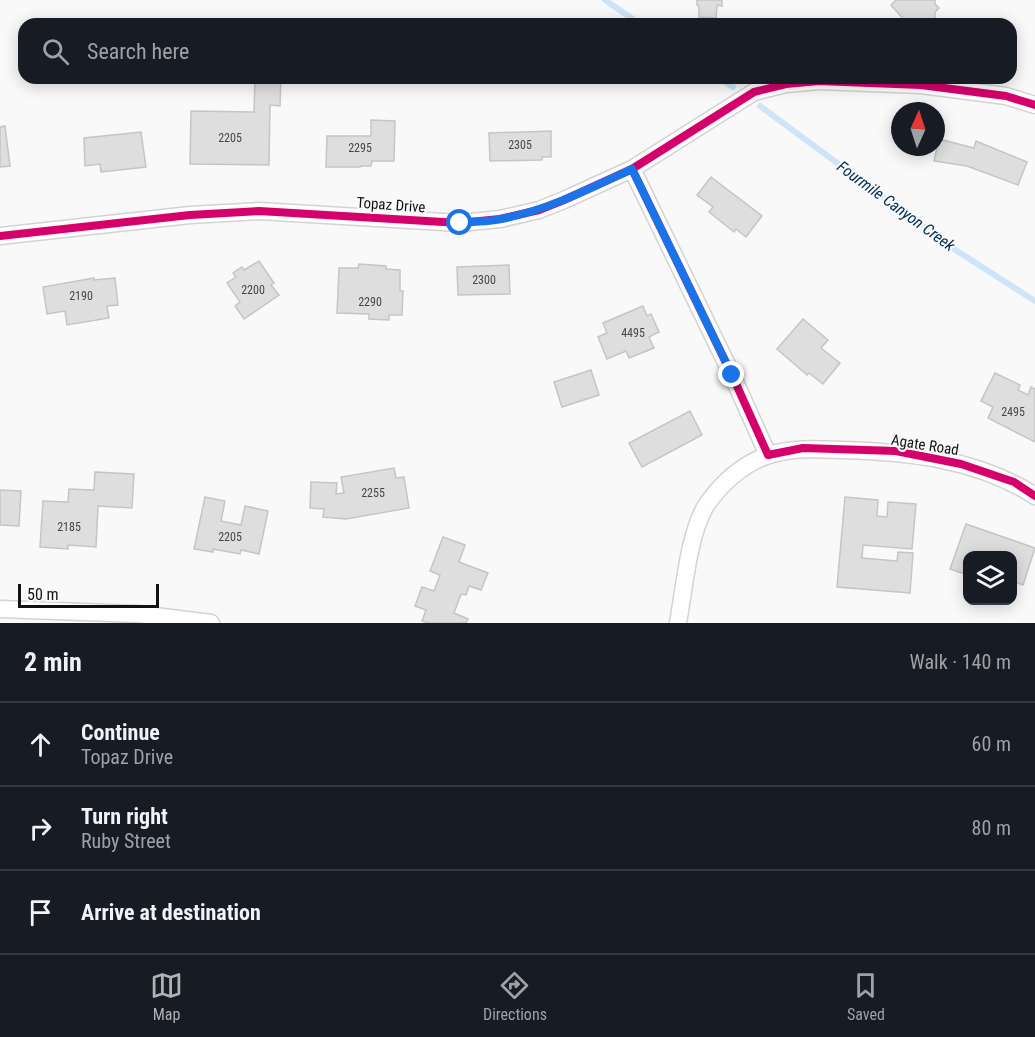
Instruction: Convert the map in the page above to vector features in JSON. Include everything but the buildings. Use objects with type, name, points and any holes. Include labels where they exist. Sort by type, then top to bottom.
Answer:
[{"type":"street","name":"Topaz Drive","points":[[0,236],[190,215],[259,212],[460,223],[500,219],[539,210],[632,169],[754,92],[786,84]]},
{"type":"street","name":"Topaz Drive","points":[[880,84],[921,86],[1006,96],[1035,105]]},
{"type":"street","points":[[632,169],[732,375],[768,455]]},
{"type":"street","name":"Agate Road","points":[[678,623],[695,530],[706,506],[729,478],[751,462],[768,455],[803,448],[896,452],[961,464],[1014,482],[1035,496]]},
{"type":"street","points":[[0,609],[139,614],[211,623]]},
{"type":"waterway","name":"Fourmile Canyon Creek","points":[[605,0],[631,18]]},
{"type":"waterway","name":"Fourmile Canyon Creek","points":[[728,84],[733,87]]},
{"type":"waterway","name":"Fourmile Canyon Creek","points":[[760,106],[951,247],[1035,301]]},
{"type":"cycle path","points":[[0,236],[190,215],[259,211],[460,223],[500,219],[539,210],[632,169],[754,92],[786,84]]},
{"type":"cycle path","points":[[896,84],[1006,96],[1035,105]]},
{"type":"cycle path","points":[[632,169],[732,375],[768,455],[803,448],[896,451],[961,464],[1014,482],[1035,496]]},
{"type":"route","points":[[460,223],[500,219],[539,210],[632,169],[732,375]]}]
